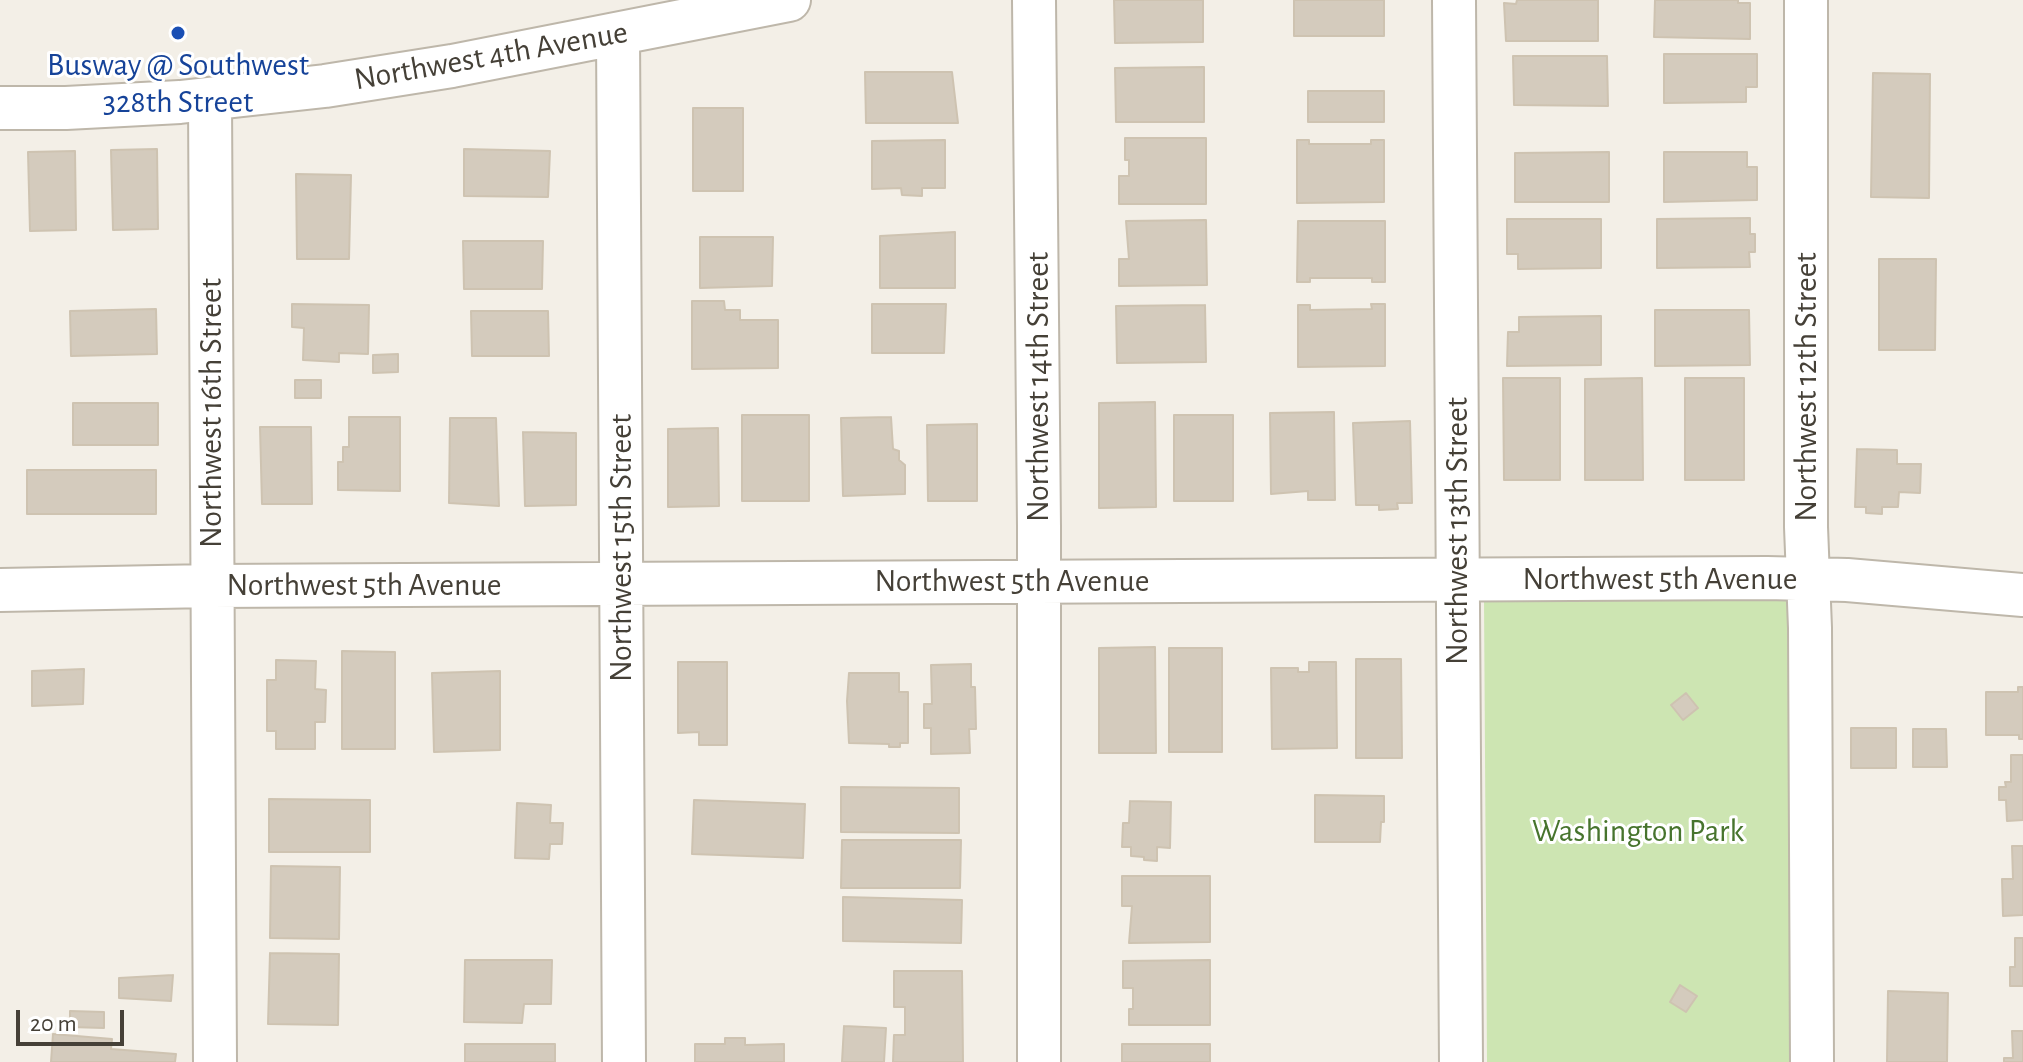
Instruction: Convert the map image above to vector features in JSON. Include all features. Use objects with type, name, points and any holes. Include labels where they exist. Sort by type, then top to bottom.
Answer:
[{"type":"street","name":"Northwest 4th Avenue","points":[[0,108],[137,105],[283,91],[411,73],[789,0]]},
{"type":"street","name":"Northwest 14th Street","points":[[1034,0],[1039,1062]]},
{"type":"street","name":"Northwest 13th Street","points":[[1454,0],[1461,1062]]},
{"type":"street","name":"Northwest 12th Street","points":[[1806,0],[1806,527],[1812,1062]]},
{"type":"street","name":"Northwest 15th Street","points":[[618,34],[624,1062]]},
{"type":"street","name":"Northwest 16th Street","points":[[210,99],[215,1062]]},
{"type":"street","name":"Northwest 5th Avenue","points":[[0,590],[1038,580],[1808,578],[2023,595]]},
{"type":"green space","name":"Washington Park","points":[[1788,598],[1791,1062],[1487,1062],[1484,599]]},
{"type":"building","points":[[1114,0],[1203,0],[1203,42],[1115,43]]},
{"type":"building","points":[[1294,0],[1384,0],[1384,36],[1294,36]]},
{"type":"building","points":[[1517,0],[1598,0],[1598,41],[1506,41],[1504,3],[1516,4]]},
{"type":"building","points":[[1655,0],[1738,0],[1738,3],[1750,3],[1750,39],[1654,37]]},
{"type":"building","points":[[1664,54],[1757,54],[1757,87],[1746,87],[1746,102],[1664,103]]},
{"type":"building","points":[[1513,56],[1607,56],[1608,106],[1514,105]]},
{"type":"building","points":[[1204,67],[1204,122],[1116,122],[1115,68]]},
{"type":"building","points":[[865,72],[952,72],[958,123],[866,123]]},
{"type":"building","points":[[1873,73],[1930,74],[1929,198],[1871,197]]},
{"type":"building","points":[[1308,91],[1384,91],[1384,122],[1308,122]]},
{"type":"building","points":[[693,108],[743,108],[743,191],[693,191]]},
{"type":"building","points":[[1125,138],[1206,138],[1206,204],[1119,204],[1119,176],[1129,176]]},
{"type":"building","points":[[945,140],[945,188],[922,188],[922,196],[902,195],[901,188],[872,189],[872,141]]},
{"type":"building","points":[[1297,140],[1309,140],[1309,144],[1371,144],[1371,140],[1384,140],[1384,202],[1297,203]]},
{"type":"building","points":[[157,149],[158,229],[113,230],[111,150]]},
{"type":"building","points":[[464,149],[550,151],[548,197],[464,196]]},
{"type":"building","points":[[75,151],[76,230],[30,231],[28,152]]},
{"type":"building","points":[[1609,152],[1609,202],[1515,202],[1515,153]]},
{"type":"building","points":[[1664,152],[1747,152],[1747,167],[1757,167],[1757,200],[1664,202]]},
{"type":"building","points":[[296,174],[351,175],[349,259],[297,259]]},
{"type":"building","points":[[1750,218],[1750,234],[1755,234],[1755,252],[1749,252],[1750,267],[1657,268],[1657,219]]},
{"type":"building","points":[[1507,219],[1601,219],[1601,268],[1518,269],[1518,254],[1507,254]]},
{"type":"building","points":[[1206,220],[1207,285],[1119,286],[1119,259],[1129,259],[1126,221]]},
{"type":"building","points":[[1298,221],[1385,221],[1385,282],[1372,282],[1372,278],[1310,278],[1310,282],[1297,282]]},
{"type":"building","points":[[955,232],[955,288],[880,288],[880,236]]},
{"type":"building","points":[[700,237],[773,237],[772,286],[700,288]]},
{"type":"building","points":[[463,241],[543,241],[542,289],[464,289]]},
{"type":"building","points":[[1879,259],[1936,259],[1935,350],[1879,350]]},
{"type":"building","points":[[692,301],[724,301],[725,310],[740,310],[740,320],[778,320],[778,368],[692,369]]},
{"type":"building","points":[[292,304],[369,305],[368,354],[339,353],[339,362],[303,360],[304,328],[292,327]]},
{"type":"building","points":[[872,304],[946,304],[944,353],[872,353]]},
{"type":"building","points":[[1371,304],[1385,304],[1385,366],[1298,367],[1298,305],[1310,305],[1310,310],[1372,309]]},
{"type":"building","points":[[1205,305],[1206,362],[1117,363],[1116,306]]},
{"type":"building","points":[[156,309],[157,354],[71,356],[70,311]]},
{"type":"building","points":[[1655,310],[1749,310],[1750,365],[1655,366]]},
{"type":"building","points":[[471,311],[548,311],[549,356],[472,356]]},
{"type":"building","points":[[1601,316],[1601,365],[1507,366],[1508,332],[1519,332],[1519,317]]},
{"type":"building","points":[[398,354],[398,372],[373,373],[373,355]]},
{"type":"building","points":[[1503,378],[1560,378],[1560,480],[1504,480]]},
{"type":"building","points":[[1642,378],[1643,480],[1585,480],[1585,379]]},
{"type":"building","points":[[1685,378],[1744,378],[1744,480],[1685,480]]},
{"type":"building","points":[[295,380],[321,380],[321,398],[295,398]]},
{"type":"building","points":[[1155,402],[1156,507],[1099,508],[1099,403]]},
{"type":"building","points":[[73,403],[158,403],[158,445],[73,445]]},
{"type":"building","points":[[1334,412],[1335,500],[1308,500],[1308,491],[1271,494],[1270,413]]},
{"type":"building","points":[[742,415],[809,415],[809,501],[742,501]]},
{"type":"building","points":[[1174,415],[1233,415],[1233,501],[1174,501]]},
{"type":"building","points":[[349,417],[400,417],[400,491],[338,490],[338,462],[343,462],[343,447],[349,447]]},
{"type":"building","points":[[891,417],[893,449],[899,451],[899,460],[905,465],[905,494],[843,496],[841,418]]},
{"type":"building","points":[[450,418],[496,418],[499,506],[449,503]]},
{"type":"building","points":[[1410,421],[1412,503],[1397,503],[1398,509],[1379,510],[1379,505],[1356,505],[1353,423]]},
{"type":"building","points":[[977,424],[977,501],[928,501],[927,425]]},
{"type":"building","points":[[260,427],[311,427],[312,504],[262,504]]},
{"type":"building","points":[[718,428],[719,506],[668,507],[668,429]]},
{"type":"building","points":[[523,432],[576,433],[576,505],[525,506]]},
{"type":"building","points":[[1857,449],[1897,450],[1897,464],[1921,464],[1920,493],[1899,492],[1898,507],[1882,507],[1882,514],[1866,513],[1866,507],[1855,507]]},
{"type":"building","points":[[27,470],[156,470],[156,514],[27,514]]},
{"type":"building","points":[[1155,647],[1156,753],[1099,753],[1099,648]]},
{"type":"building","points":[[1169,648],[1222,648],[1222,752],[1169,752]]},
{"type":"building","points":[[342,651],[395,652],[395,749],[342,749]]},
{"type":"building","points":[[1356,659],[1401,659],[1402,758],[1356,758]]},
{"type":"building","points":[[276,660],[316,661],[315,689],[326,690],[325,722],[315,722],[315,749],[276,749],[276,731],[267,731],[267,680],[276,680]]},
{"type":"building","points":[[678,662],[727,662],[727,745],[699,745],[699,732],[678,733]]},
{"type":"building","points":[[1309,662],[1336,662],[1337,748],[1272,749],[1271,668],[1298,668],[1298,672],[1309,672]]},
{"type":"building","points":[[971,664],[976,729],[969,729],[970,753],[931,754],[931,728],[924,728],[924,704],[932,704],[931,665]]},
{"type":"building","points":[[84,669],[83,704],[32,706],[32,671]]},
{"type":"building","points":[[500,671],[500,750],[434,752],[432,673]]},
{"type":"building","points":[[849,673],[899,673],[899,692],[908,692],[908,743],[889,747],[889,744],[849,743]]},
{"type":"building","points":[[2018,687],[2023,687],[2023,739],[2019,739],[2019,735],[1986,735],[1986,692],[2018,692]]},
{"type":"building","points":[[1686,693],[1698,708],[1683,720],[1671,705]]},
{"type":"building","points":[[1851,728],[1896,728],[1896,768],[1851,768]]},
{"type":"building","points":[[1913,729],[1946,729],[1947,767],[1913,767]]},
{"type":"building","points":[[2011,755],[2023,755],[2023,820],[2007,821],[2006,800],[1999,800],[1999,787],[2006,787],[2005,782],[2011,782]]},
{"type":"building","points":[[841,787],[959,788],[959,833],[841,832]]},
{"type":"building","points":[[1315,795],[1384,796],[1380,842],[1315,842]]},
{"type":"building","points":[[269,799],[370,800],[370,852],[269,852]]},
{"type":"building","points":[[694,800],[805,804],[803,858],[692,854]]},
{"type":"building","points":[[1130,801],[1171,802],[1170,848],[1157,847],[1157,861],[1131,856],[1131,847],[1122,847],[1123,823],[1129,823]]},
{"type":"building","points":[[517,803],[551,805],[550,823],[563,823],[562,844],[550,844],[549,859],[515,858]]},
{"type":"building","points":[[842,840],[961,840],[960,888],[841,888]]},
{"type":"building","points":[[2012,846],[2023,846],[2023,915],[2003,916],[2002,879],[2013,879]]},
{"type":"building","points":[[271,866],[340,867],[339,939],[270,938]]},
{"type":"building","points":[[1122,876],[1210,876],[1210,942],[1129,943],[1132,906],[1122,906]]},
{"type":"building","points":[[843,897],[962,900],[961,943],[843,941]]},
{"type":"building","points":[[2015,938],[2023,938],[2023,986],[2010,986],[2010,967],[2015,967]]},
{"type":"building","points":[[270,953],[339,954],[338,1025],[268,1024]]},
{"type":"building","points":[[465,960],[552,960],[551,1004],[524,1004],[522,1023],[464,1022]]},
{"type":"building","points":[[1210,960],[1210,1025],[1129,1025],[1133,988],[1123,988],[1123,961]]},
{"type":"building","points":[[894,971],[962,971],[963,1062],[893,1062],[894,1035],[905,1035],[905,1007],[894,1007]]},
{"type":"building","points":[[173,975],[171,1001],[119,998],[119,978]]},
{"type":"building","points":[[1680,985],[1697,996],[1686,1012],[1670,1002]]},
{"type":"building","points":[[1888,991],[1948,993],[1947,1062],[1887,1062]]},
{"type":"building","points":[[70,1011],[104,1012],[104,1028],[70,1027]]},
{"type":"building","points":[[844,1026],[886,1028],[884,1062],[842,1062]]},
{"type":"building","points":[[2012,1031],[2023,1031],[2023,1062],[2004,1062],[2004,1058],[2013,1058]]},
{"type":"building","points":[[53,1034],[112,1039],[111,1049],[176,1054],[175,1062],[51,1062]]},
{"type":"building","points":[[725,1038],[745,1038],[745,1045],[784,1044],[784,1062],[695,1062],[695,1044],[725,1044]]},
{"type":"building","points":[[465,1044],[555,1044],[555,1062],[465,1062]]},
{"type":"building","points":[[1122,1044],[1210,1044],[1210,1062],[1122,1062]]},
{"type":"place","name":"Busway @ Southwest 328th Street","points":[[178,33]]}]
